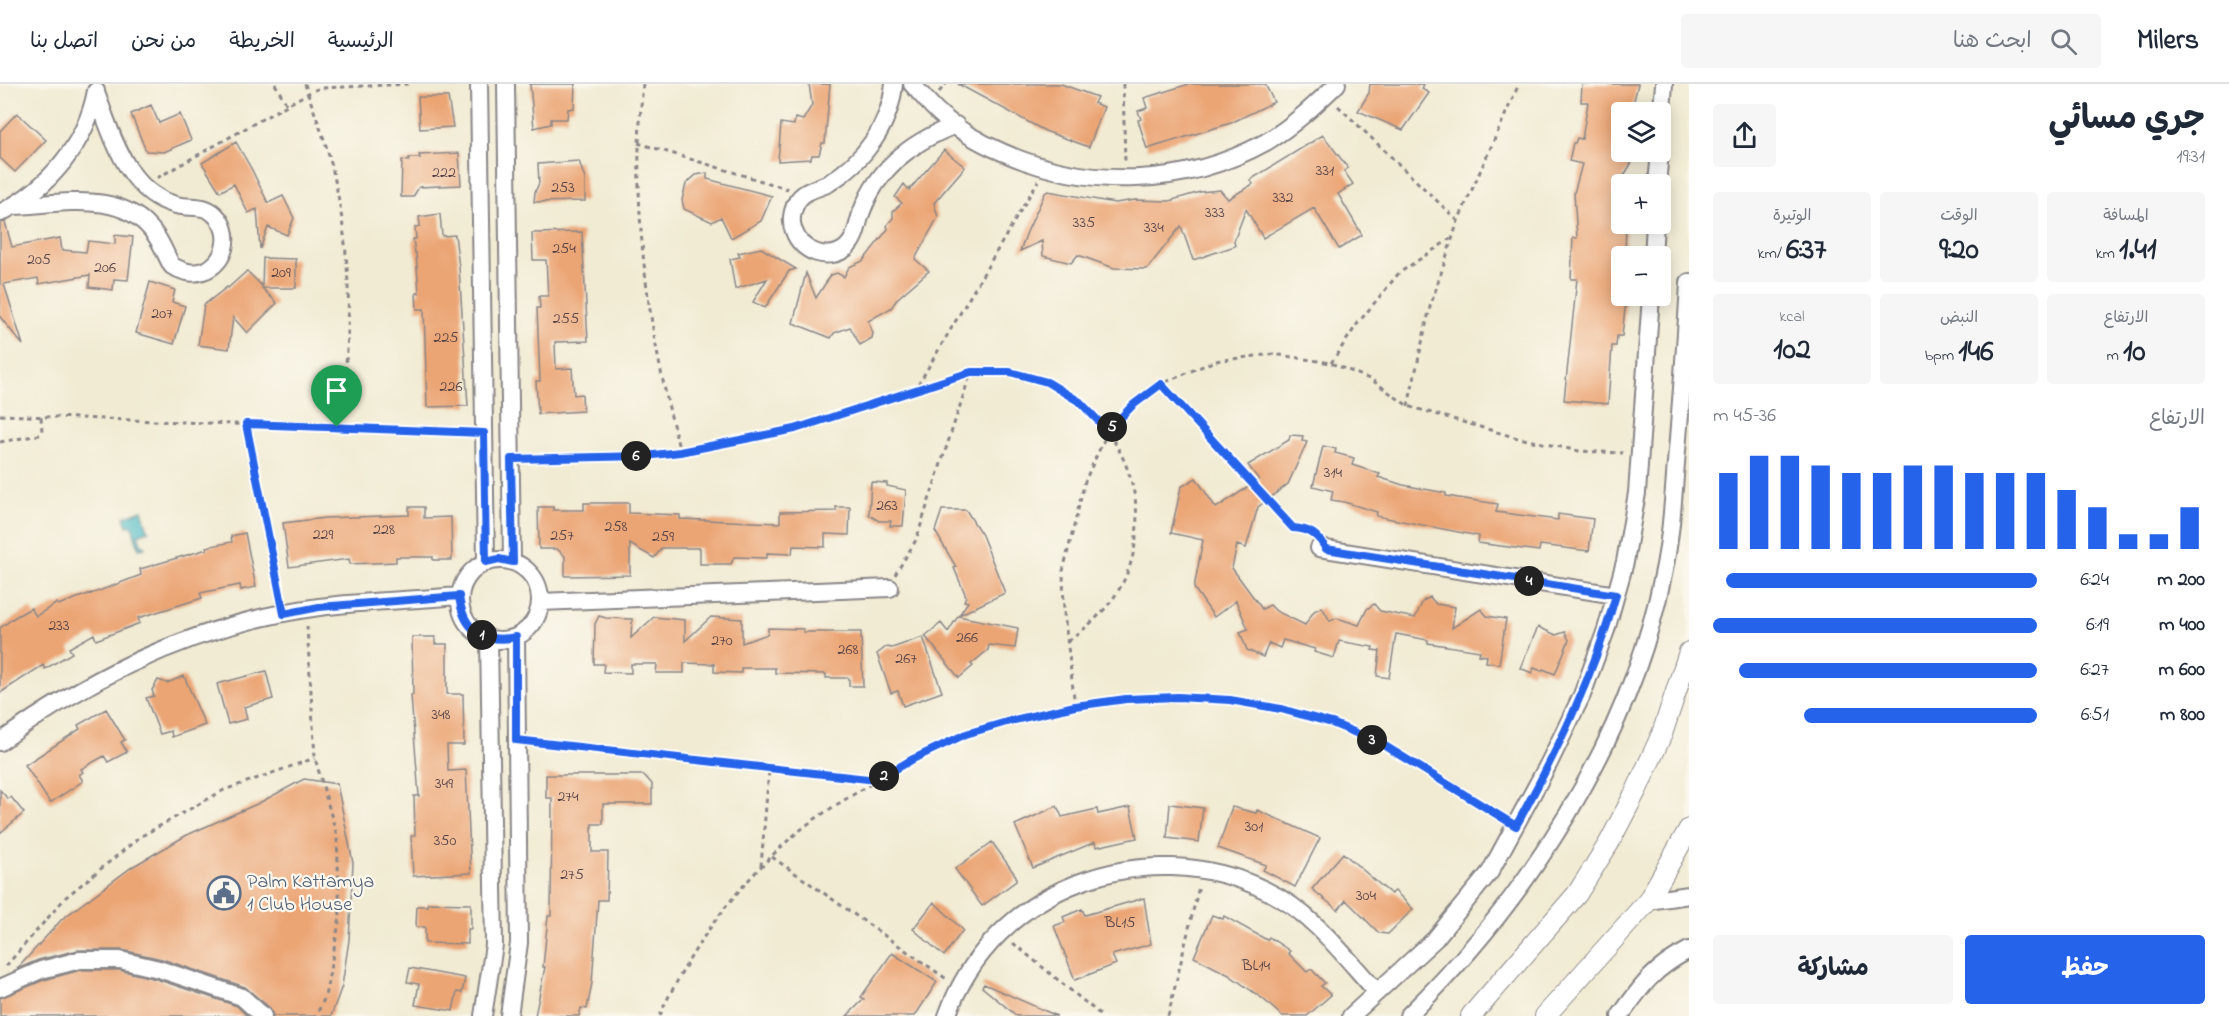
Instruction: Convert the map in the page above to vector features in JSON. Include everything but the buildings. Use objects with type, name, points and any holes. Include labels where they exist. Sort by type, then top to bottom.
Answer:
[{"type":"street","points":[[479,84],[486,562]]},
{"type":"street","points":[[506,84],[513,562]]},
{"type":"street","points":[[894,84],[892,99],[880,132],[858,161],[830,182],[804,194],[796,204],[792,217],[793,229],[798,241],[807,249],[819,254],[832,254],[844,249],[853,240],[862,210],[874,186],[890,165],[909,148],[931,134],[956,125]]},
{"type":"street","points":[[912,84],[942,115],[982,143],[1028,163],[1076,176],[1125,180],[1174,175],[1222,162],[1267,141],[1307,113],[1331,89]]},
{"type":"street","points":[[1663,102],[1664,84]]},
{"type":"street","points":[[7,209],[108,203],[126,209],[142,220],[155,234],[172,266],[187,273],[203,271],[217,262],[225,248],[225,231],[218,217],[204,207],[176,205],[159,197],[144,186],[121,157],[96,89]]},
{"type":"street","points":[[7,209],[37,189],[57,169],[74,146],[87,120],[96,89]]},
{"type":"street","points":[[1408,1016],[1470,950],[1517,891],[1540,857],[1602,751],[1636,674],[1657,605],[1669,545],[1685,359],[1689,282]]},
{"type":"street","points":[[1351,1016],[1435,939],[1490,872],[1549,763],[1582,695],[1616,595],[1625,561],[1637,493],[1650,306]]},
{"type":"street","points":[[1322,549],[1616,595]]},
{"type":"street","points":[[499,559],[513,562],[533,577],[538,589],[540,602],[535,619],[524,632],[516,637],[502,640],[476,633],[466,623],[461,610],[459,596],[465,579],[478,566],[486,562],[499,559]]},
{"type":"street","points":[[540,602],[886,589]]},
{"type":"street","points":[[0,742],[90,683],[144,657],[201,635],[259,618],[306,610],[459,596]]},
{"type":"street","points":[[508,1016],[519,943],[516,637]]},
{"type":"street","points":[[483,1016],[495,945],[489,638]]},
{"type":"street","points":[[1471,1016],[1577,894],[1609,843],[1662,734],[1689,652]]},
{"type":"street","points":[[1545,1016],[1648,901],[1689,829]]},
{"type":"street","points":[[947,1016],[974,964],[1000,932],[1032,906],[1059,891],[1107,873],[1148,866],[1189,867],[1230,876],[1268,891],[1303,913],[1377,992]]},
{"type":"street","points":[[1648,901],[1689,896]]},
{"type":"street","points":[[1620,1016],[1665,962],[1689,950]]},
{"type":"street","points":[[0,988],[41,970],[80,960],[120,960],[159,969],[242,997],[263,1016]]},
{"type":"path","points":[[275,84],[287,105]]},
{"type":"path","points":[[305,84],[330,161],[344,226],[350,289],[343,397],[337,427]]},
{"type":"path","points":[[144,186],[308,93],[321,88],[411,84]]},
{"type":"path","points":[[643,84],[638,143],[642,261],[663,389],[680,452]]},
{"type":"path","points":[[1123,84],[1125,180]]},
{"type":"path","points":[[1408,406],[1430,307],[1458,220],[1520,84]]},
{"type":"path","points":[[1331,89],[1458,220]]},
{"type":"path","points":[[638,143],[804,194]]},
{"type":"path","points":[[915,390],[1046,168]]},
{"type":"path","points":[[1331,363],[1358,323],[1399,273],[1453,237]]},
{"type":"path","points":[[1075,706],[1064,613],[1063,571],[1086,481],[1108,431],[1133,405],[1161,384],[1215,361],[1273,354],[1331,363],[1372,381],[1408,406],[1514,437],[1579,451],[1640,454]]},
{"type":"path","points":[[511,459],[645,456],[680,452],[795,429],[971,372],[1010,372],[1047,382],[1080,402],[1108,431],[1125,461],[1136,494],[1138,529],[1131,563],[1117,594],[1095,621],[1067,642]]},
{"type":"path","points":[[886,589],[916,540],[971,372]]},
{"type":"path","points":[[1161,384],[1293,528],[1313,532],[1320,538],[1322,549]]},
{"type":"path","points":[[0,415],[484,433]]},
{"type":"path","points":[[0,442],[39,435],[42,431],[41,417]]},
{"type":"path","points":[[246,424],[284,614]]},
{"type":"path","points":[[306,610],[315,758],[337,836],[340,917],[325,997],[316,1016]]},
{"type":"path","points":[[660,1016],[698,943],[741,886],[793,835],[852,793],[913,759],[966,734],[1075,706],[1126,699],[1178,697],[1230,700],[1281,709],[1332,723],[1380,743],[1516,826]]},
{"type":"path","points":[[516,740],[877,780]]},
{"type":"path","points":[[3,969],[66,897],[141,837],[224,790],[315,758]]},
{"type":"path","points":[[761,867],[769,769]]},
{"type":"path","points":[[772,856],[960,988]]},
{"type":"path","points":[[1168,1016],[1203,870]]},
{"type":"path","points":[[1000,932],[1102,1016]]},
{"type":"water","points":[[142,510],[148,531],[138,535],[145,548],[139,549],[132,525],[127,526],[124,517]]},
{"type":"place","name":"Palm Kattamya 1 Club House","points":[[224,893]]},
{"type":"route","points":[[971,372],[1010,372],[1047,382],[1080,402],[1108,431],[1133,405],[1161,384],[1293,528],[1303,528],[1313,532],[1320,538],[1326,549],[1616,595],[1582,695],[1516,826],[1380,743],[1332,723],[1281,709],[1230,700],[1178,697],[1126,699],[1075,706],[966,734],[913,759],[877,780],[516,740],[516,637],[502,640],[476,633],[466,623],[459,596],[319,607],[284,614],[246,424],[337,427],[484,433],[486,562],[499,559],[513,562],[511,459],[645,456],[680,452],[795,429],[971,372]]}]
